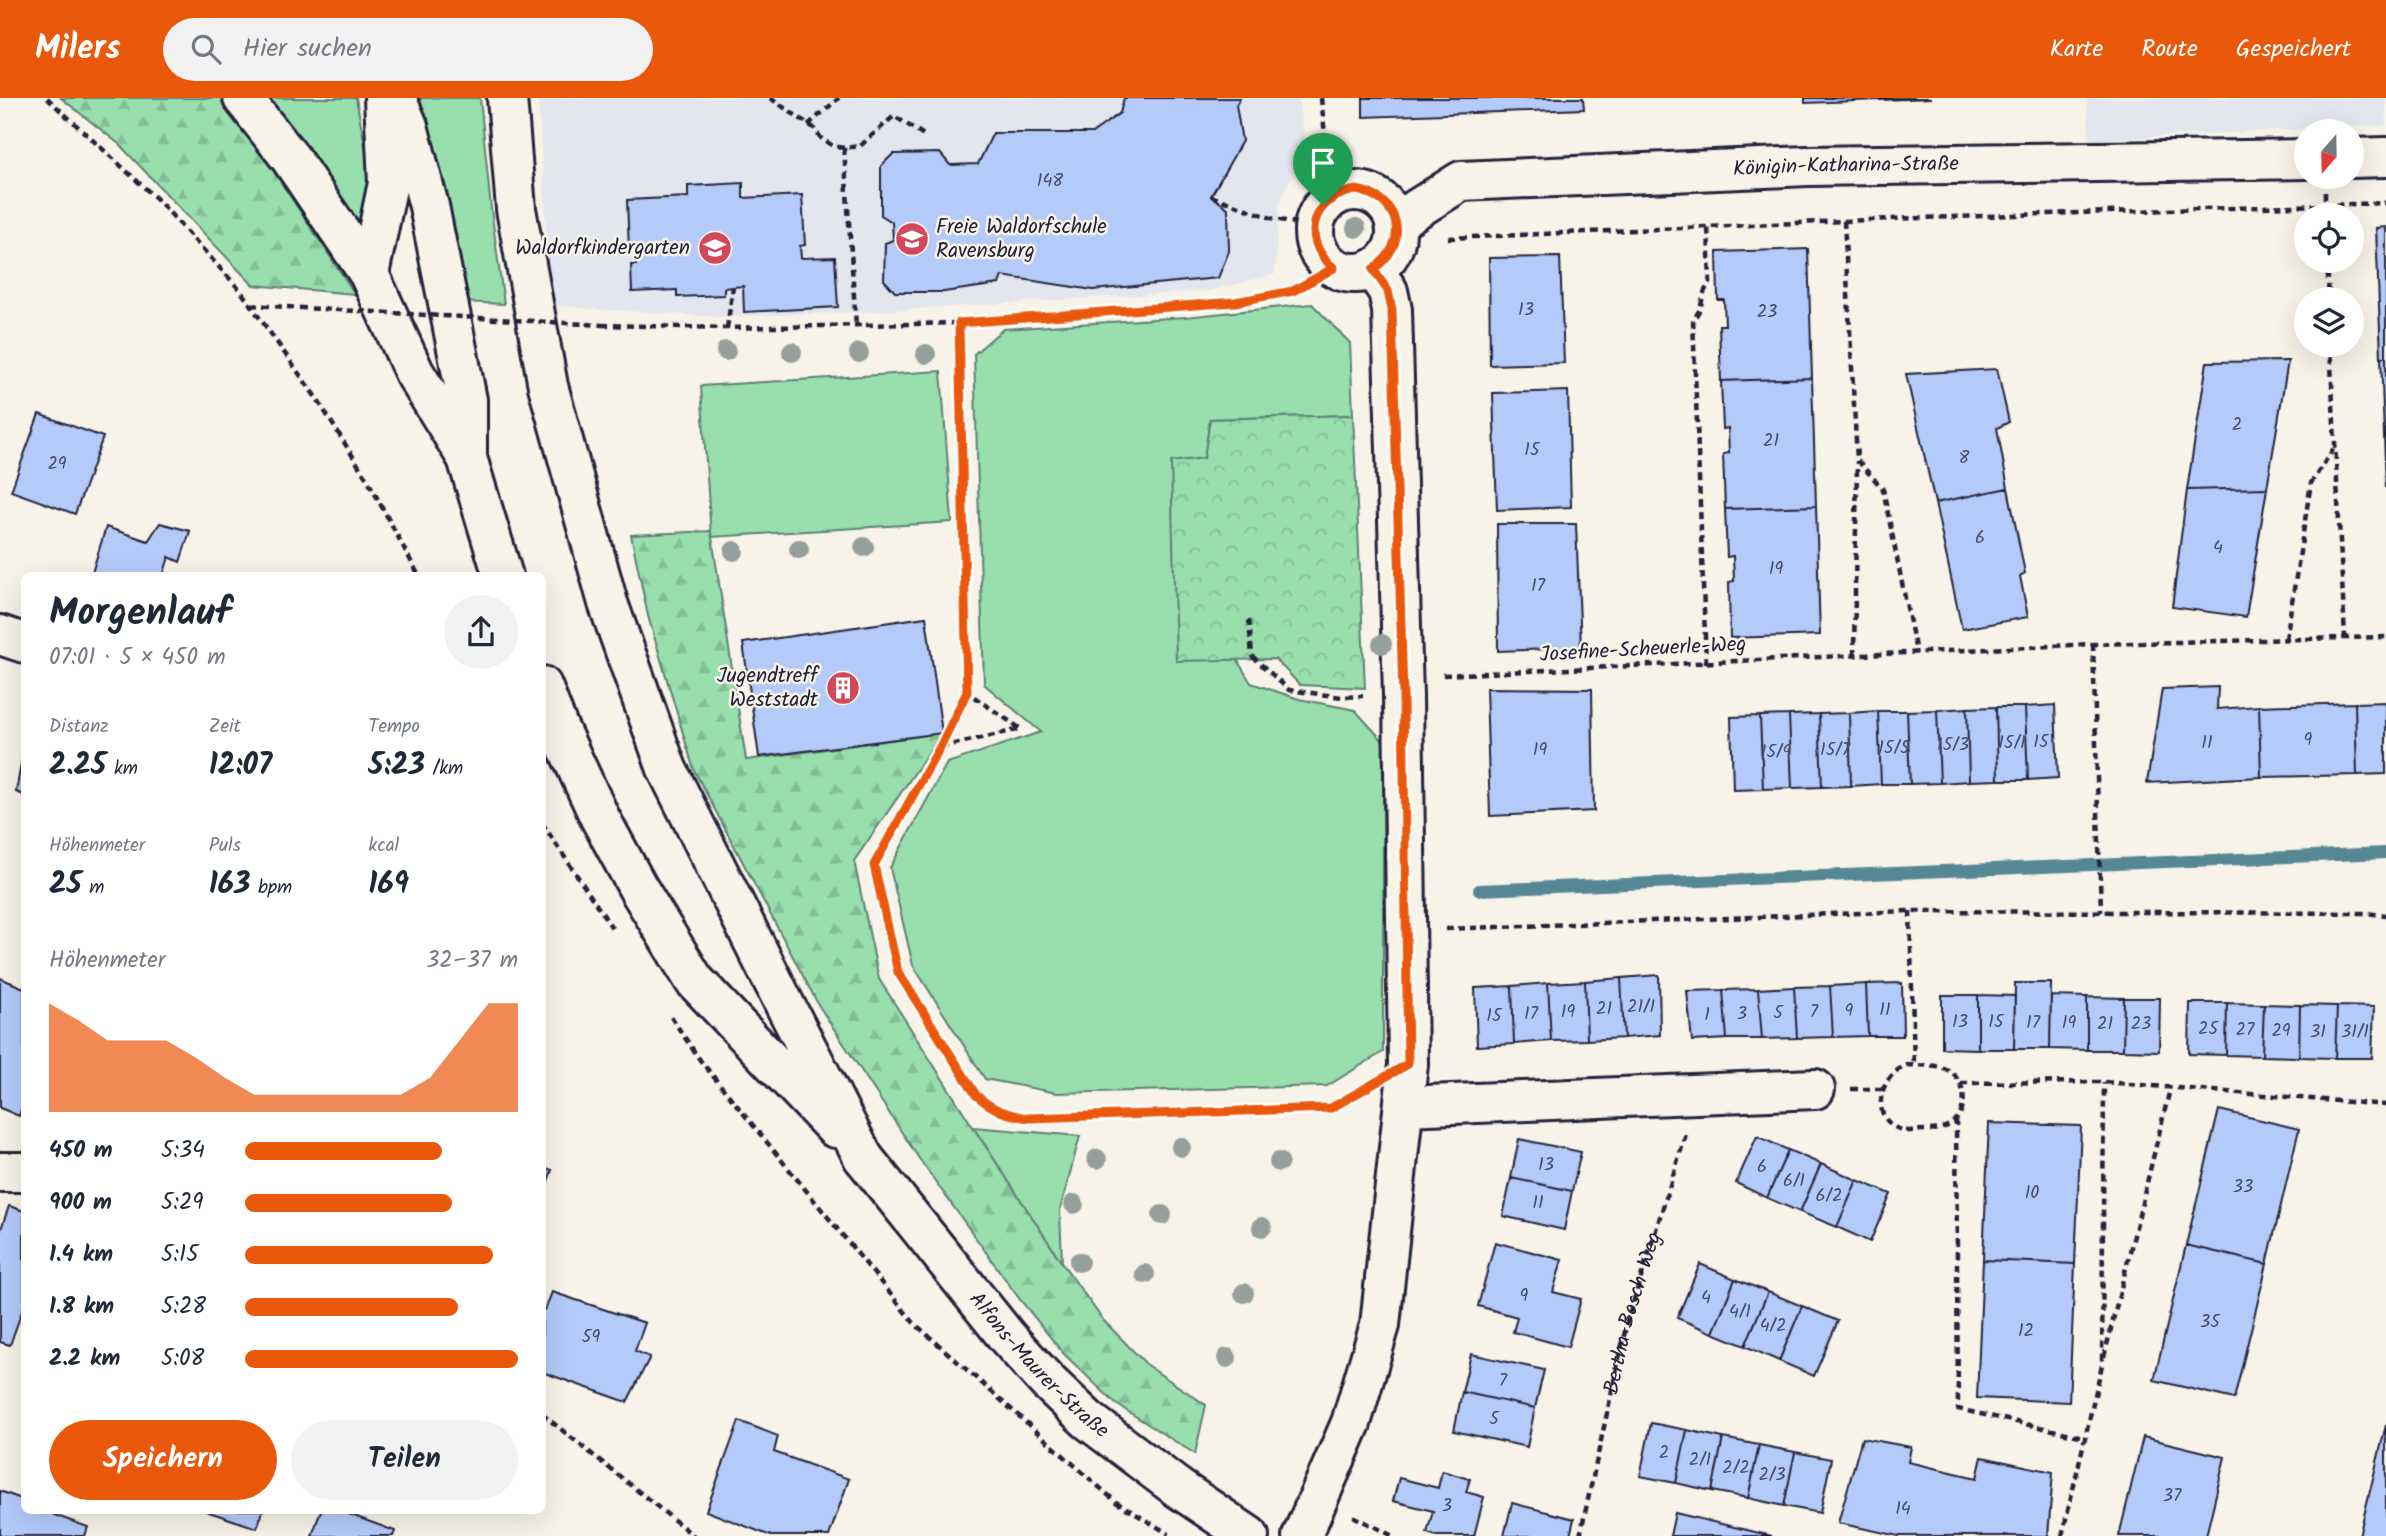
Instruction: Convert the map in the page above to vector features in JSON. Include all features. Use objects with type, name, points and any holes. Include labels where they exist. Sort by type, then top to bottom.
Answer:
[{"type":"street","points":[[243,98],[290,159],[369,274],[414,372],[467,458],[502,572]]},
{"type":"street","points":[[369,274],[388,183],[384,98]]},
{"type":"street","points":[[397,98],[408,126],[429,206],[455,338],[467,400],[467,458]]},
{"type":"street","points":[[507,98],[516,209],[548,386],[608,603],[667,769],[863,1157]]},
{"type":"street","points":[[2364,158],[2386,157]]},
{"type":"street","name":"Königin-Katharina-Straße","points":[[1396,222],[1461,181],[1808,166],[2294,159]]},
{"type":"street","points":[[1342,192],[1369,192],[1391,209],[1396,222],[1396,242],[1392,251],[1384,262],[1360,273],[1334,268],[1318,250],[1314,238],[1314,226],[1323,205],[1342,192]]},
{"type":"street","points":[[1302,1536],[1351,1423],[1380,1325],[1408,1064],[1418,686],[1392,310],[1388,291],[1373,269]]},
{"type":"street","points":[[0,635],[21,642]]},
{"type":"street","points":[[546,696],[600,818],[644,900],[695,980],[863,1157]]},
{"type":"street","points":[[1404,1106],[1815,1089]]},
{"type":"street","name":"Alfons-Maurer-Straße","points":[[863,1157],[1007,1337],[1046,1380],[1088,1420],[1178,1488],[1250,1536]]},
{"type":"street","points":[[0,1172],[21,1172]]},
{"type":"path","points":[[47,98],[158,200],[240,290],[317,399],[368,479],[417,572]]},
{"type":"path","points":[[770,98],[814,128],[821,138],[833,146],[860,146],[894,116],[927,137]]},
{"type":"path","points":[[807,125],[839,98]]},
{"type":"path","points":[[1321,98],[1328,162],[1342,192]]},
{"type":"path","points":[[844,148],[856,326]]},
{"type":"path","points":[[1211,196],[1274,219],[1314,226]]},
{"type":"path","points":[[1447,237],[2386,203]]},
{"type":"path","points":[[1844,221],[1857,460],[1854,656]]},
{"type":"path","points":[[1706,663],[1693,318],[1700,311],[1703,292],[1710,283],[1709,227]]},
{"type":"path","points":[[251,305],[602,325],[727,328],[959,323],[1235,302],[1293,291],[1334,268]]},
{"type":"path","points":[[727,328],[733,287]]},
{"type":"path","points":[[959,323],[967,692],[940,747],[874,865],[898,972],[976,1095],[990,1107],[1008,1115],[1029,1118],[1331,1108],[1408,1064]]},
{"type":"path","points":[[2330,357],[2345,638]]},
{"type":"path","points":[[2286,639],[2311,483],[2334,447]]},
{"type":"path","points":[[1857,460],[1883,489],[1916,652]]},
{"type":"path","name":"Josefine-Scheuerle-Weg","points":[[1249,620],[1252,656],[1289,690],[1342,697],[1418,686],[1706,663],[2093,645],[2386,637]]},
{"type":"path","points":[[2093,645],[2101,912]]},
{"type":"path","points":[[940,747],[1021,729],[967,692]]},
{"type":"path","points":[[546,829],[617,936]]},
{"type":"path","points":[[1910,911],[1913,1066]]},
{"type":"path","points":[[1441,929],[1910,911],[2386,915]]},
{"type":"path","points":[[670,1015],[700,1060],[914,1323],[1116,1502],[1173,1536]]},
{"type":"path","points":[[1913,1066],[1942,1067],[1961,1083],[1963,1108],[1956,1119],[1946,1127],[1934,1130],[1902,1130],[1891,1123],[1884,1113],[1882,1089],[1888,1077],[1897,1069],[1913,1066]]},
{"type":"path","points":[[1961,1083],[2104,1082],[2386,1105]]},
{"type":"path","points":[[2102,1365],[2104,1082]]},
{"type":"path","points":[[2062,1536],[2170,1088]]},
{"type":"path","name":"Bertha-Bosch-Weg","points":[[1580,1536],[1627,1322],[1698,1093]]},
{"type":"path","points":[[1956,1119],[1958,1409],[2084,1437]]},
{"type":"path","points":[[546,1417],[694,1536]]},
{"type":"shaded area","name":"Freie Waldorfschule Ravensburg","points":[[538,98],[1298,98],[1308,158],[1288,182],[1279,204],[1275,274],[1210,291],[867,312],[716,317],[551,306]]},
{"type":"shaded area","points":[[2087,98],[2386,98],[2386,125],[2364,126],[2364,119],[2294,119],[2294,130],[2089,140]]},
{"type":"green space","points":[[61,98],[221,98],[240,121],[355,294],[253,285],[119,144]]},
{"type":"green space","points":[[266,98],[356,98],[371,178],[363,230],[297,137]]},
{"type":"green space","points":[[412,98],[480,98],[504,304],[461,302]]},
{"type":"green space","points":[[1312,304],[1350,343],[1353,415],[1210,419],[1176,661],[1236,658],[1251,683],[1299,699],[1355,710],[1383,741],[1383,1052],[1327,1086],[1057,1093],[985,1079],[913,965],[890,868],[947,763],[1041,732],[984,684],[974,354],[1003,329],[1185,317]]},
{"type":"green space","points":[[941,371],[952,522],[711,537],[701,386]]},
{"type":"green space","points":[[1353,415],[1365,688],[1300,685],[1275,659],[1176,661],[1171,462],[1204,458],[1210,419]]},
{"type":"green space","points":[[711,531],[746,760],[942,733],[854,861],[879,979],[1062,1263],[1103,1320],[1148,1366],[1206,1405],[1195,1454],[1116,1404],[1063,1353],[1018,1297],[920,1160],[819,1006],[694,770],[648,616],[631,535]]},
{"type":"green space","points":[[973,1127],[1080,1136],[1060,1210],[1062,1263]]},
{"type":"building","points":[[1124,98],[1240,98],[1236,105],[1242,141],[1211,196],[1228,208],[1229,251],[1218,278],[1093,290],[1002,276],[999,284],[944,292],[895,292],[884,280],[885,243],[893,240],[892,222],[881,215],[881,166],[893,154],[940,153],[950,165],[978,164],[993,133],[1092,133],[1120,113]]},
{"type":"building","points":[[1363,98],[1583,98],[1584,109],[1363,117]]},
{"type":"building","points":[[1805,98],[1931,98],[1805,103]]},
{"type":"building","name":"Waldorfkindergarten","points":[[743,183],[743,198],[802,195],[805,245],[800,246],[801,258],[835,257],[838,307],[744,312],[743,286],[724,288],[724,295],[677,297],[677,290],[632,292],[631,265],[636,265],[636,250],[629,251],[627,200],[688,197],[688,186]]},
{"type":"building","points":[[2386,227],[2386,357],[2381,357],[2376,228]]},
{"type":"building","points":[[1808,249],[1812,378],[1721,381],[1719,325],[1725,325],[1724,300],[1718,300],[1717,252]]},
{"type":"building","points":[[1560,257],[1564,363],[1490,365],[1489,258]]},
{"type":"building","points":[[2381,357],[2386,357],[2386,488]]},
{"type":"building","points":[[2288,361],[2267,488],[2187,490],[2207,362]]},
{"type":"building","points":[[1997,369],[2009,422],[1997,428],[2008,488],[1935,503],[1906,374]]},
{"type":"building","points":[[1812,378],[1816,506],[1725,509],[1723,454],[1729,453],[1728,428],[1723,429],[1721,381]]},
{"type":"building","points":[[1568,391],[1571,507],[1497,510],[1493,393]]},
{"type":"building","points":[[39,414],[103,437],[75,514],[11,491]]},
{"type":"building","points":[[2008,488],[2025,573],[2020,576],[2028,617],[1962,629],[1935,503]]},
{"type":"building","points":[[2267,488],[2246,617],[2172,607],[2187,490]]},
{"type":"building","points":[[1816,506],[1820,635],[1730,638],[1729,582],[1734,581],[1733,556],[1727,557],[1725,509]]},
{"type":"building","points":[[160,523],[190,531],[180,562],[169,557],[164,572],[92,572],[106,527],[148,541]]},
{"type":"building","points":[[1497,524],[1576,524],[1581,648],[1498,651]]},
{"type":"building","name":"Jugendtreff Weststadt","points":[[926,617],[942,733],[759,757],[743,643]]},
{"type":"building","points":[[2218,687],[2217,709],[2259,706],[2261,777],[2147,783],[2162,689]]},
{"type":"building","points":[[1486,688],[1592,689],[1594,811],[1490,816]]},
{"type":"building","points":[[2386,702],[2386,774],[2357,775],[2355,703]]},
{"type":"building","points":[[2355,703],[2357,775],[2261,777],[2259,706]]},
{"type":"building","points":[[2055,705],[2058,778],[2028,780],[2025,707]]},
{"type":"building","points":[[1996,707],[1998,780],[1969,781],[1967,708]]},
{"type":"building","points":[[1996,707],[2025,707],[2028,780],[1998,780]]},
{"type":"building","points":[[1967,708],[1969,781],[1940,783],[1937,710]]},
{"type":"building","points":[[1937,710],[1940,783],[1910,784],[1907,711]]},
{"type":"building","points":[[1878,711],[1881,784],[1851,786],[1849,713]]},
{"type":"building","points":[[1878,711],[1907,711],[1910,784],[1881,784]]},
{"type":"building","points":[[1849,713],[1851,786],[1822,787],[1819,714]]},
{"type":"building","points":[[1819,714],[1822,787],[1792,788],[1789,715]]},
{"type":"building","points":[[1789,715],[1792,788],[1763,789],[1760,716]]},
{"type":"building","points":[[1760,716],[1763,789],[1733,790],[1731,717]]},
{"type":"building","points":[[21,764],[21,794],[16,792]]},
{"type":"building","points":[[1659,975],[1660,1035],[1624,1038],[1621,978]]},
{"type":"building","points":[[0,978],[21,987],[21,1110],[19,1116],[0,1108]]},
{"type":"building","points":[[1621,978],[1624,1038],[1587,1040],[1585,981]]},
{"type":"building","points":[[1585,981],[1587,1040],[1551,1041],[1548,983]]},
{"type":"building","points":[[1548,983],[1551,1041],[1514,1044],[1512,986]]},
{"type":"building","points":[[1902,983],[1903,1036],[1868,1036],[1866,984]]},
{"type":"building","points":[[2015,983],[2051,983],[2050,1049],[2014,1049]]},
{"type":"building","points":[[1866,984],[1868,1036],[1833,1037],[1830,986]]},
{"type":"building","points":[[1512,986],[1514,1044],[1477,1046],[1475,988]]},
{"type":"building","points":[[1830,986],[1833,1037],[1797,1038],[1794,987]]},
{"type":"building","points":[[1794,987],[1797,1038],[1762,1039],[1758,989]]},
{"type":"building","points":[[1758,989],[1762,1039],[1727,1039],[1723,990]]},
{"type":"building","points":[[1723,990],[1727,1039],[1692,1041],[1687,991]]},
{"type":"building","points":[[1942,995],[1978,995],[1978,1049],[1942,1048]]},
{"type":"building","points":[[1978,995],[2015,996],[2014,1049],[1978,1049]]},
{"type":"building","points":[[2051,996],[2087,997],[2087,1050],[2050,1049]]},
{"type":"building","points":[[2087,997],[2124,998],[2123,1050],[2087,1050]]},
{"type":"building","points":[[2124,998],[2160,998],[2159,1051],[2123,1050]]},
{"type":"building","points":[[2190,1003],[2227,1003],[2226,1055],[2189,1054]]},
{"type":"building","points":[[2227,1003],[2264,1004],[2262,1056],[2226,1055]]},
{"type":"building","points":[[2264,1004],[2300,1005],[2299,1057],[2262,1056]]},
{"type":"building","points":[[2300,1005],[2337,1006],[2335,1058],[2299,1057]]},
{"type":"building","points":[[2337,1006],[2374,1007],[2372,1058],[2335,1058]]},
{"type":"building","points":[[2219,1110],[2299,1129],[2267,1264],[2186,1245]]},
{"type":"building","points":[[1989,1123],[2081,1126],[2075,1264],[1983,1260]]},
{"type":"building","points":[[1757,1136],[1788,1150],[1767,1198],[1736,1183]]},
{"type":"building","points":[[1519,1139],[1581,1152],[1572,1191],[1511,1178]]},
{"type":"building","points":[[1788,1150],[1821,1164],[1800,1212],[1767,1198]]},
{"type":"building","points":[[1821,1164],[1857,1180],[1837,1227],[1800,1212]]},
{"type":"building","points":[[546,1168],[552,1170],[546,1187]]},
{"type":"building","points":[[1511,1178],[1572,1191],[1564,1230],[1503,1216]]},
{"type":"building","points":[[1857,1180],[1891,1194],[1870,1242],[1837,1227]]},
{"type":"building","points":[[9,1206],[21,1210],[21,1314],[10,1345],[0,1342],[0,1232]]},
{"type":"building","points":[[1495,1242],[1562,1260],[1553,1292],[1581,1299],[1568,1347],[1513,1332],[1517,1317],[1478,1306]]},
{"type":"building","points":[[2186,1245],[2267,1264],[2234,1399],[2154,1380]]},
{"type":"building","points":[[1983,1260],[2075,1264],[2069,1402],[1977,1398]]},
{"type":"building","points":[[1700,1264],[1735,1279],[1713,1333],[1677,1318]]},
{"type":"building","points":[[1735,1279],[1768,1292],[1745,1346],[1713,1333]]},
{"type":"building","points":[[552,1292],[645,1323],[635,1351],[650,1357],[627,1402],[546,1373],[546,1307]]},
{"type":"building","points":[[1768,1292],[1802,1306],[1779,1361],[1745,1346]]},
{"type":"building","points":[[1802,1306],[1838,1321],[1814,1376],[1779,1361]]},
{"type":"building","points":[[1471,1354],[1544,1370],[1535,1408],[1462,1392]]},
{"type":"building","points":[[1462,1392],[1535,1408],[1527,1447],[1454,1431]]},
{"type":"building","points":[[739,1421],[778,1436],[774,1452],[849,1479],[829,1536],[771,1536],[706,1511]]},
{"type":"building","points":[[1651,1423],[1687,1430],[1676,1483],[1640,1476]]},
{"type":"building","points":[[2386,1425],[2386,1536],[2359,1536]]},
{"type":"building","points":[[1687,1430],[1723,1438],[1712,1491],[1676,1483]]},
{"type":"building","points":[[2143,1437],[2225,1457],[2206,1536],[2119,1536]]},
{"type":"building","points":[[1723,1438],[1759,1445],[1748,1498],[1712,1491]]},
{"type":"building","points":[[1862,1438],[1911,1447],[1908,1462],[1977,1478],[1982,1457],[2053,1472],[2048,1536],[1899,1536],[1838,1523]]},
{"type":"building","points":[[1759,1445],[1795,1452],[1784,1506],[1748,1498]]},
{"type":"building","points":[[1795,1452],[1831,1459],[1820,1513],[1784,1506]]},
{"type":"building","points":[[1442,1471],[1470,1479],[1466,1492],[1484,1497],[1474,1536],[1437,1536],[1427,1533],[1433,1511],[1393,1501],[1399,1478],[1438,1488]]},
{"type":"building","points":[[0,1491],[21,1499],[21,1514],[54,1514],[88,1527],[85,1536],[0,1536]]},
{"type":"building","points":[[1512,1503],[1574,1519],[1570,1536],[1504,1536]]},
{"type":"building","points":[[1675,1513],[1772,1536],[1670,1536]]},
{"type":"building","points":[[215,1514],[262,1514],[257,1528]]},
{"type":"building","points":[[320,1514],[349,1514],[395,1531],[393,1536],[312,1536]]},
{"type":"waterway","points":[[1479,890],[2386,853]]},
{"type":"place","name":"Freie Waldorfschule Ravensburg","points":[[912,239]]},
{"type":"place","name":"Waldorfkindergarten","points":[[715,248]]},
{"type":"place","name":"Jugendtreff Weststadt","points":[[843,688]]},
{"type":"route","points":[[1342,192],[1369,192],[1391,209],[1397,232],[1392,251],[1384,262],[1373,269],[1388,291],[1392,310],[1403,696],[1408,1064],[1331,1108],[1029,1118],[1008,1115],[990,1107],[976,1095],[898,972],[874,865],[940,747],[967,692],[959,323],[1235,302],[1293,291],[1334,268],[1318,250],[1314,238],[1317,215],[1323,205],[1342,192]]}]
